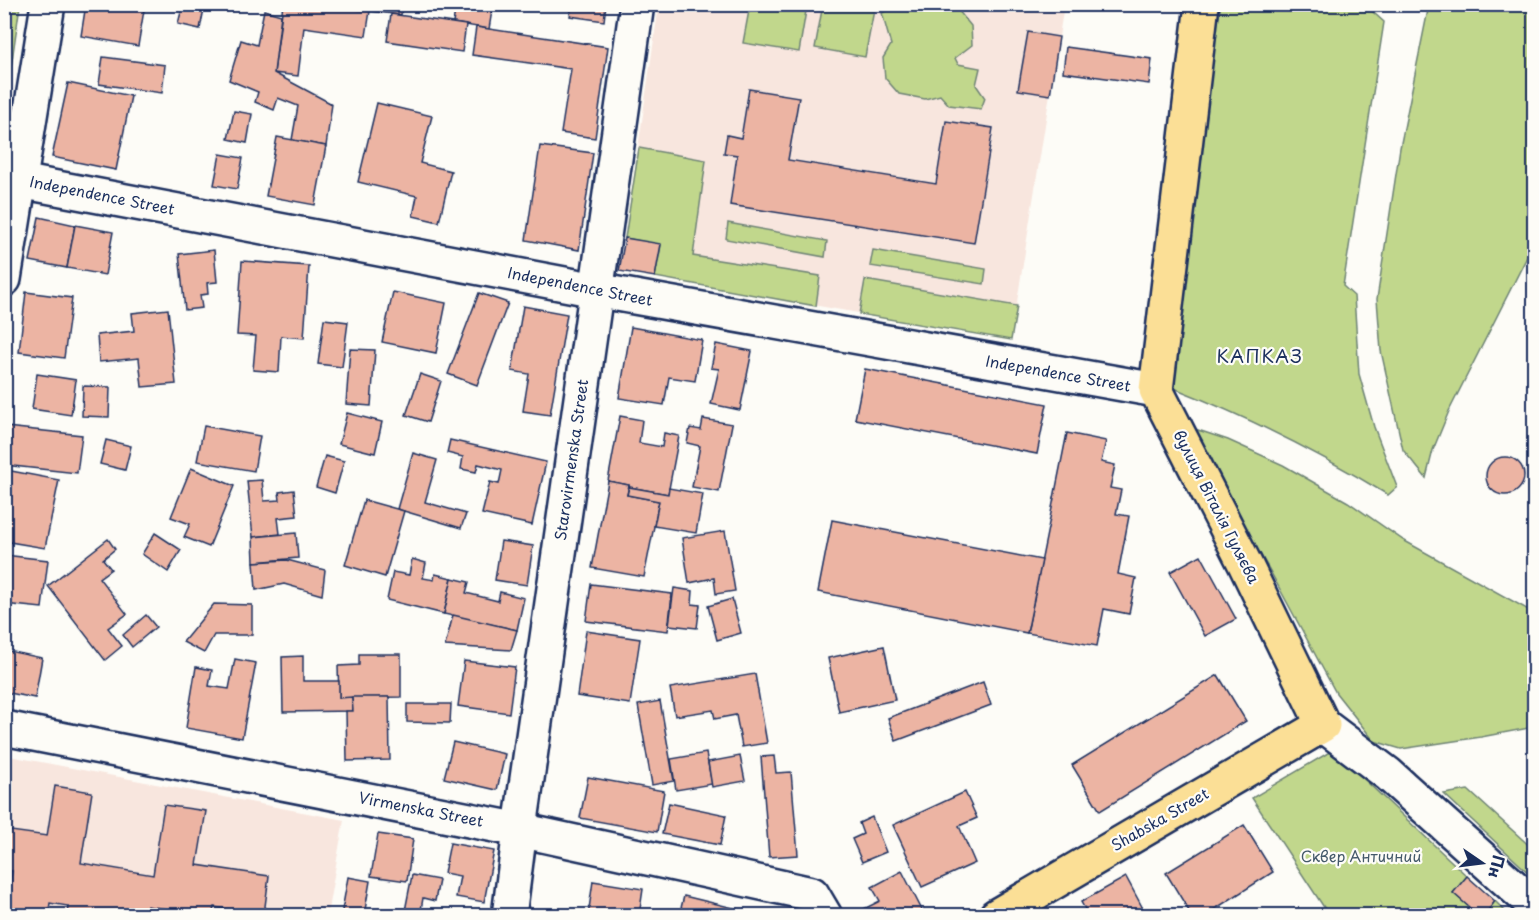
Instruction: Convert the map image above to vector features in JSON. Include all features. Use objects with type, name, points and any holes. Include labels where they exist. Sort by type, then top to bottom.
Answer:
[{"type":"main road","points":[[1156,390],[1202,4]]},
{"type":"main road","name":"вулиця Віталія Гуляєва","points":[[1156,390],[1245,564],[1323,725]]},
{"type":"main road","name":"Shabska Street","points":[[996,915],[1323,725]]},
{"type":"street","points":[[4,279],[12,179],[48,4]]},
{"type":"street","name":"Starovirmenska Street","points":[[509,915],[637,4]]},
{"type":"street","name":"Independence Street","points":[[12,179],[596,290],[1156,390]]},
{"type":"street","name":"вулиця Віталія Гуляєва","points":[[1323,725],[1388,774],[1534,905]]},
{"type":"street","name":"Virmenska Street","points":[[4,728],[520,830],[812,894],[825,915]]},
{"type":"shaded area","points":[[659,5],[1064,5],[1011,340],[620,271]]},
{"type":"shaded area","points":[[4,755],[344,820],[327,915],[5,915]]},
{"type":"green space","points":[[823,4],[875,5],[865,57],[815,48]]},
{"type":"green space","points":[[4,5],[20,5],[5,109]]},
{"type":"green space","points":[[750,5],[807,5],[799,52],[743,43]]},
{"type":"green space","points":[[897,5],[954,5],[971,26],[972,45],[955,58],[958,64],[980,68],[976,85],[985,98],[981,109],[949,105],[940,95],[925,99],[899,94],[885,78],[883,58],[891,45],[882,13]]},
{"type":"green space","points":[[1217,5],[1365,5],[1384,22],[1343,286],[1354,296],[1359,374],[1374,427],[1397,487],[1388,495],[1336,464],[1283,437],[1230,411],[1174,388],[1174,358],[1196,196]]},
{"type":"green space","points":[[1429,5],[1534,5],[1534,243],[1449,411],[1433,450],[1426,478],[1403,450],[1381,351],[1377,299],[1400,148]]},
{"type":"green space","points":[[639,148],[706,160],[693,256],[820,276],[816,306],[655,277],[661,245],[625,238]]},
{"type":"green space","points":[[728,223],[827,241],[825,257],[726,239]]},
{"type":"green space","points":[[873,250],[986,269],[984,284],[870,266]]},
{"type":"green space","points":[[865,280],[1017,306],[1011,340],[859,314]]},
{"type":"green space","points":[[1195,429],[1228,440],[1283,465],[1348,502],[1403,540],[1534,613],[1534,727],[1401,749],[1374,741],[1336,693],[1269,569],[1193,440]]},
{"type":"green space","name":"Сквер Античний","points":[[1333,750],[1467,876],[1453,893],[1479,915],[1329,915],[1252,798]]},
{"type":"green space","points":[[1468,790],[1534,850],[1534,878],[1444,794]]},
{"type":"green space","points":[[1495,901],[1509,915],[1484,916]]},
{"type":"building","points":[[86,4],[145,4],[138,46],[81,36]]},
{"type":"building","points":[[183,4],[205,4],[200,29],[178,24]]},
{"type":"building","points":[[283,4],[317,4],[370,11],[366,36],[304,27],[298,76],[274,73]]},
{"type":"building","points":[[340,4],[402,4],[401,15],[339,7]]},
{"type":"building","points":[[456,4],[493,4],[489,29],[453,23]]},
{"type":"building","points":[[572,4],[606,4],[604,21],[570,16]]},
{"type":"building","points":[[264,10],[281,15],[274,73],[332,104],[326,146],[292,140],[298,106],[278,98],[274,110],[255,102],[258,92],[229,80],[241,40],[257,45]]},
{"type":"building","points":[[391,14],[466,25],[462,52],[387,41]]},
{"type":"building","points":[[476,27],[608,47],[595,138],[561,133],[571,69],[472,55]]},
{"type":"building","points":[[1028,32],[1059,37],[1050,95],[1018,90]]},
{"type":"building","points":[[1066,47],[1152,59],[1149,84],[1063,72]]},
{"type":"building","points":[[103,57],[165,65],[162,93],[99,84]]},
{"type":"building","points":[[68,83],[131,96],[116,170],[52,157]]},
{"type":"building","points":[[749,89],[799,97],[788,160],[936,184],[946,121],[993,128],[974,243],[730,205],[737,155],[724,153],[727,135],[741,138]]},
{"type":"building","points":[[377,103],[432,116],[420,163],[451,171],[439,222],[413,216],[417,196],[358,182]]},
{"type":"building","points":[[234,111],[252,114],[247,143],[228,139]]},
{"type":"building","points":[[277,137],[326,146],[315,205],[266,196]]},
{"type":"building","points":[[540,146],[593,153],[579,250],[526,240]]},
{"type":"building","points":[[220,154],[243,158],[237,189],[214,185]]},
{"type":"building","points":[[39,217],[75,225],[67,268],[30,261]]},
{"type":"building","points":[[75,225],[113,232],[105,275],[67,268]]},
{"type":"building","points":[[625,238],[661,244],[655,277],[619,271]]},
{"type":"building","points":[[214,250],[217,282],[207,283],[208,294],[200,295],[202,308],[185,310],[179,254]]},
{"type":"building","points":[[242,261],[309,266],[304,338],[281,336],[279,372],[253,370],[256,336],[237,335]]},
{"type":"building","points":[[26,292],[72,298],[64,358],[19,352]]},
{"type":"building","points":[[393,292],[446,303],[436,353],[382,342]]},
{"type":"building","points":[[479,293],[508,303],[477,385],[448,374]]},
{"type":"building","points":[[523,306],[567,314],[550,415],[523,411],[529,374],[512,371]]},
{"type":"building","points":[[168,309],[176,384],[142,387],[139,358],[99,362],[97,335],[134,331],[132,313]]},
{"type":"building","points":[[324,319],[348,322],[342,367],[318,364]]},
{"type":"building","points":[[631,327],[702,340],[695,381],[669,377],[664,405],[619,398]]},
{"type":"building","points":[[716,344],[752,351],[740,410],[711,404],[719,369],[711,368]]},
{"type":"building","points":[[350,349],[375,350],[371,406],[346,404]]},
{"type":"building","points":[[865,369],[1047,404],[1037,454],[855,419]]},
{"type":"building","points":[[37,374],[76,380],[71,415],[32,409]]},
{"type":"building","points":[[420,374],[441,381],[428,422],[406,415]]},
{"type":"building","points":[[83,386],[110,387],[109,417],[82,416]]},
{"type":"building","points":[[347,413],[382,422],[375,453],[339,444]]},
{"type":"building","points":[[620,416],[642,420],[639,443],[662,447],[664,433],[679,436],[668,494],[608,481]]},
{"type":"building","points":[[703,419],[732,424],[719,492],[692,487],[700,446],[687,443],[690,428],[701,430]]},
{"type":"building","points":[[204,426],[260,436],[254,471],[197,461]]},
{"type":"building","points":[[6,427],[82,435],[77,473],[4,465]]},
{"type":"building","points":[[1067,433],[1106,441],[1101,462],[1115,465],[1110,488],[1121,490],[1116,514],[1129,516],[1118,574],[1136,578],[1129,614],[1104,609],[1097,646],[1027,633]]},
{"type":"building","points":[[106,440],[131,446],[125,470],[100,464]]},
{"type":"building","points":[[450,440],[546,462],[532,525],[482,514],[490,482],[499,484],[502,470],[478,464],[476,472],[461,469],[463,457],[447,453]]},
{"type":"building","points":[[413,453],[437,460],[425,502],[466,514],[461,528],[397,509]]},
{"type":"building","points":[[325,456],[344,461],[335,493],[316,487]]},
{"type":"building","points":[[1505,457],[1518,463],[1524,476],[1518,489],[1505,495],[1492,489],[1486,476],[1492,463]]},
{"type":"building","points":[[191,468],[234,486],[209,547],[184,537],[190,524],[171,517]]},
{"type":"building","points":[[6,470],[59,480],[45,548],[4,541]]},
{"type":"building","points":[[262,480],[264,501],[280,500],[279,492],[294,490],[297,516],[278,518],[280,534],[253,537],[247,481]]},
{"type":"building","points":[[608,481],[629,485],[627,495],[659,501],[644,577],[592,568]]},
{"type":"building","points":[[629,487],[668,494],[669,488],[703,494],[696,533],[654,526],[659,501],[627,495]]},
{"type":"building","points":[[364,500],[404,511],[385,577],[345,565]]},
{"type":"building","points":[[832,520],[1042,560],[1027,633],[818,592]]},
{"type":"building","points":[[725,531],[735,591],[716,594],[714,578],[689,583],[682,538]]},
{"type":"building","points":[[155,533],[181,550],[168,572],[142,554]]},
{"type":"building","points":[[296,533],[298,558],[254,562],[253,537]]},
{"type":"building","points":[[108,539],[115,549],[103,559],[111,569],[99,578],[127,614],[108,628],[122,646],[105,660],[48,586]]},
{"type":"building","points":[[501,541],[533,546],[527,585],[495,580]]},
{"type":"building","points":[[4,555],[48,560],[42,608],[4,604]]},
{"type":"building","points":[[1201,555],[1236,619],[1205,636],[1170,572]]},
{"type":"building","points":[[412,559],[426,563],[423,578],[434,580],[435,574],[452,578],[444,614],[387,600],[393,572],[409,575]]},
{"type":"building","points":[[287,560],[325,570],[322,595],[284,584],[256,590],[254,562]]},
{"type":"building","points":[[452,578],[469,582],[466,593],[498,601],[500,592],[524,598],[517,630],[444,614]]},
{"type":"building","points":[[591,584],[672,594],[668,631],[586,621]]},
{"type":"building","points":[[674,588],[693,591],[692,604],[700,605],[697,628],[669,625]]},
{"type":"building","points":[[732,599],[741,633],[717,640],[708,606]]},
{"type":"building","points":[[214,604],[252,605],[252,635],[214,635],[204,653],[183,642]]},
{"type":"building","points":[[146,615],[156,627],[132,647],[123,635]]},
{"type":"building","points":[[453,615],[517,630],[511,650],[445,646]]},
{"type":"building","points":[[586,631],[640,639],[630,704],[577,696]]},
{"type":"building","points":[[884,646],[895,700],[839,712],[828,658]]},
{"type":"building","points":[[4,650],[42,658],[35,698],[4,692]]},
{"type":"building","points":[[359,654],[401,654],[401,697],[339,698],[338,666],[359,665]]},
{"type":"building","points":[[303,656],[303,681],[339,681],[339,698],[352,697],[353,711],[283,712],[282,657]]},
{"type":"building","points":[[235,659],[256,663],[242,738],[186,728],[196,667],[212,670],[209,686],[229,689]]},
{"type":"building","points":[[464,661],[515,667],[509,713],[458,706]]},
{"type":"building","points":[[755,674],[767,743],[742,747],[736,715],[715,719],[713,710],[675,716],[670,688]]},
{"type":"building","points":[[1218,675],[1246,721],[1100,811],[1072,765]]},
{"type":"building","points":[[983,682],[991,705],[896,741],[888,718]]},
{"type":"building","points":[[352,697],[389,697],[390,760],[347,761],[346,711],[353,711]]},
{"type":"building","points":[[660,701],[674,781],[652,785],[638,705]]},
{"type":"building","points":[[407,704],[451,704],[450,723],[407,722]]},
{"type":"building","points":[[453,742],[505,754],[497,790],[444,778]]},
{"type":"building","points":[[706,753],[712,784],[676,790],[671,759]]},
{"type":"building","points":[[740,756],[745,781],[712,787],[708,762]]},
{"type":"building","points":[[774,756],[776,773],[791,772],[798,855],[769,857],[761,757]]},
{"type":"building","points":[[588,777],[664,791],[657,832],[580,818]]},
{"type":"building","points":[[55,786],[92,792],[81,863],[153,875],[164,805],[206,811],[197,865],[269,876],[264,914],[214,907],[212,916],[172,916],[173,910],[147,906],[146,916],[67,916],[68,906],[50,903],[48,916],[6,916],[12,871],[4,870],[4,830],[47,836]]},
{"type":"building","points":[[965,792],[977,818],[959,826],[975,863],[922,887],[893,825]]},
{"type":"building","points":[[669,803],[726,815],[720,845],[662,834]]},
{"type":"building","points":[[872,817],[886,852],[862,862],[852,839],[863,834],[859,823]]},
{"type":"building","points":[[1244,825],[1273,872],[1204,916],[1192,916],[1166,873]]},
{"type":"building","points":[[378,834],[413,839],[407,881],[371,876]]},
{"type":"building","points":[[450,843],[494,851],[484,902],[456,897],[460,876],[444,873]]},
{"type":"building","points":[[902,871],[925,916],[857,916],[856,913],[880,901],[872,887]]},
{"type":"building","points":[[412,875],[439,880],[435,901],[423,898],[420,916],[404,916]]},
{"type":"building","points":[[1467,876],[1495,901],[1484,916],[1479,916],[1453,893]]},
{"type":"building","points":[[348,877],[370,881],[364,916],[341,916]]},
{"type":"building","points":[[1126,877],[1147,916],[1089,916],[1081,902]]},
{"type":"building","points":[[593,881],[643,889],[639,916],[588,916]]},
{"type":"building","points":[[684,896],[750,912],[749,916],[679,916]]},
{"type":"district","name":"КАПКАЗ","points":[[1260,357]]}]
